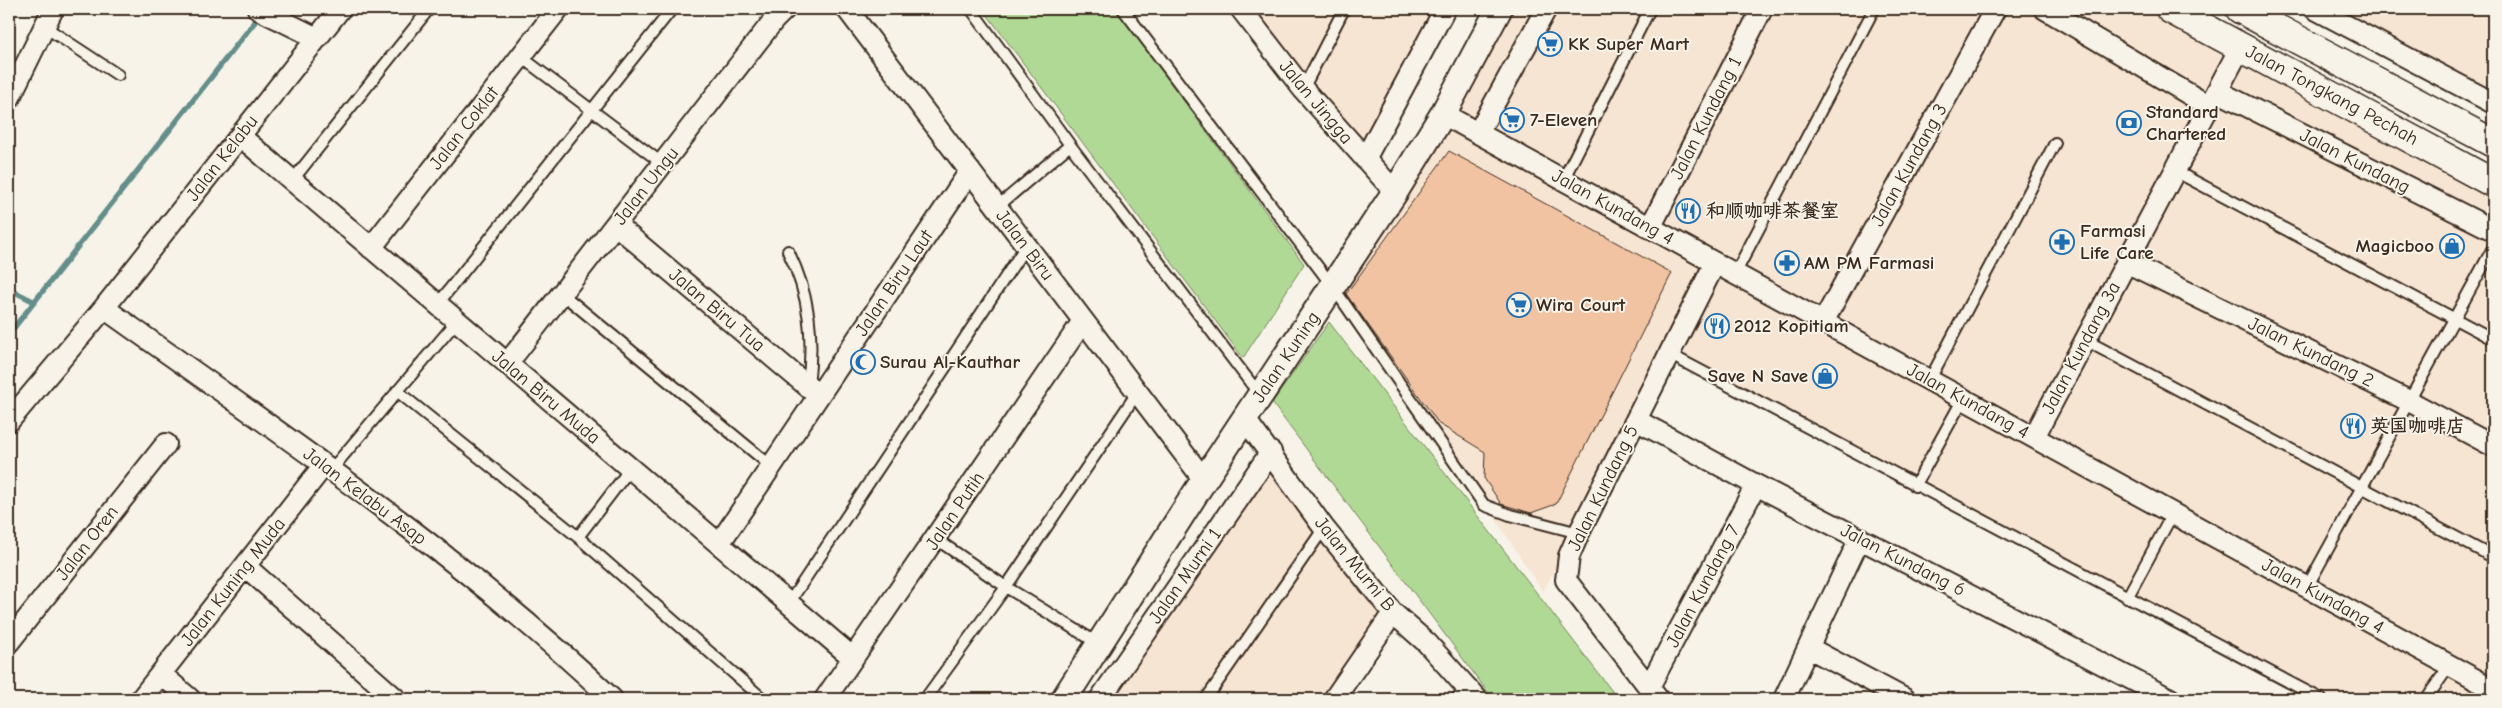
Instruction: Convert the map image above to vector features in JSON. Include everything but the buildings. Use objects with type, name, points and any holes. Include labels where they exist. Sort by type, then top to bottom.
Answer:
[{"type":"main road","name":"Jalan Tongkang Pechah","points":[[2170,9],[2493,183]]},
{"type":"main road","name":"Jalan Tongkang Pechah","points":[[2240,9],[2493,143]]},
{"type":"street","points":[[258,9],[317,38]]},
{"type":"street","name":"Jalan Kelabu","points":[[9,421],[104,308],[340,9]]},
{"type":"street","name":"Jalan Ungu","points":[[507,364],[774,20],[785,9]]},
{"type":"street","name":"Jalan Biru","points":[[846,9],[1204,480]]},
{"type":"street","name":"Jalan Jingga","points":[[1241,9],[1303,89],[1395,192]]},
{"type":"street","points":[[1365,159],[1445,9]]},
{"type":"street","name":"Jalan Kuning","points":[[1064,699],[1204,480],[1395,192],[1443,114],[1499,9]]},
{"type":"street","points":[[1478,133],[1546,9]]},
{"type":"street","name":"Jalan Kundang 1","points":[[1650,228],[1762,9]]},
{"type":"street","name":"Jalan Kundang 3","points":[[1823,322],[1995,9]]},
{"type":"street","name":"Jalan Kundang","points":[[2045,9],[2213,99],[2493,230]]},
{"type":"street","points":[[2315,9],[2491,97]]},
{"type":"street","name":"Jalan Coklat","points":[[371,248],[520,56],[550,12]]},
{"type":"street","points":[[9,99],[49,18]]},
{"type":"street","name":"Jalan Kundang 3a","points":[[2034,437],[2241,46]]},
{"type":"street","name":"Jalan Kundang 4","points":[[1443,114],[2493,689]]},
{"type":"street","name":"Jalan Biru Muda","points":[[240,136],[853,658]]},
{"type":"street","name":"Jalan Biru Laut","points":[[719,544],[771,466],[813,391],[970,171]]},
{"type":"street","name":"Jalan Biru Tua","points":[[616,225],[813,391]]},
{"type":"street","name":"Jalan Kundang 5","points":[[1654,693],[1566,580],[1569,556],[1714,262]]},
{"type":"street","name":"Jalan Kundang 2","points":[[2126,262],[2409,401],[2493,446]]},
{"type":"street","name":"Jalan Kelabu Asap","points":[[104,308],[327,467],[470,575],[557,646],[612,699]]},
{"type":"street","name":"Jalan Putih","points":[[825,699],[1083,321]]},
{"type":"street","name":"Jalan Murni B","points":[[1245,420],[1271,452],[1324,528],[1393,613],[1427,643],[1467,695]]},
{"type":"street","name":"Jalan Kundang 6","points":[[1636,420],[1756,485],[2170,699]]},
{"type":"street","name":"Jalan Oren","points":[[9,642],[166,444]]},
{"type":"street","name":"Jalan Murni 1","points":[[1100,699],[1271,452]]},
{"type":"street","name":"Jalan Kuning Muda","points":[[141,699],[245,566],[327,467]]},
{"type":"street","name":"Jalan Kundang 7","points":[[1654,693],[1756,485]]},
{"type":"street","points":[[1784,699],[1860,538]]},
{"type":"street","points":[[245,566],[396,699]]},
{"type":"street","points":[[1334,699],[1393,613]]},
{"type":"street","points":[[1808,648],[1905,699]]},
{"type":"street","points":[[161,674],[190,699]]},
{"type":"lane","points":[[292,181],[429,9]]},
{"type":"lane","points":[[437,305],[672,9]]},
{"type":"lane","points":[[971,9],[1070,145],[1260,395]]},
{"type":"lane","points":[[1123,9],[1333,287],[1484,505],[1510,515],[1580,533]]},
{"type":"lane","points":[[1303,89],[1344,9]]},
{"type":"lane","points":[[1563,180],[1650,9]]},
{"type":"lane","points":[[1735,274],[1874,9]]},
{"type":"lane","points":[[49,18],[118,75]]},
{"type":"lane","points":[[520,56],[663,164]]},
{"type":"lane","points":[[1929,380],[2055,143]]},
{"type":"lane","points":[[997,206],[1070,145]]},
{"type":"lane","points":[[2175,171],[2493,339]]},
{"type":"lane","points":[[789,603],[1026,246]]},
{"type":"lane","points":[[2306,587],[2493,248]]},
{"type":"lane","points":[[788,251],[798,273],[810,315],[813,391]]},
{"type":"lane","points":[[561,293],[771,466]]},
{"type":"lane","points":[[327,467],[398,391],[457,321]]},
{"type":"lane","points":[[2085,340],[2362,486],[2493,558]]},
{"type":"lane","points":[[1669,354],[1915,486],[2321,699]]},
{"type":"lane","points":[[398,391],[578,537],[763,699]]},
{"type":"lane","points":[[925,699],[1006,587],[1137,393]]},
{"type":"lane","points":[[1915,486],[1963,399]]},
{"type":"lane","points":[[578,537],[630,469]]},
{"type":"lane","points":[[2127,598],[2173,513]]},
{"type":"lane","points":[[1206,699],[1324,528]]},
{"type":"lane","points":[[936,539],[1006,587],[1099,644]]},
{"type":"lane","points":[[2426,699],[2450,666]]},
{"type":"shaded area","points":[[1231,9],[1452,9],[1366,171],[1296,93]]},
{"type":"shaded area","points":[[1511,9],[2145,9],[2493,196],[2493,699],[2308,699],[1661,356],[1543,592],[1425,411],[1343,293]]},
{"type":"shaded area","points":[[2298,9],[2493,9],[2493,112],[2477,103]]},
{"type":"shaded area","points":[[1271,440],[1333,526],[1402,611],[1342,699],[1086,699]]},
{"type":"green space","points":[[983,9],[1116,9],[1304,264],[1243,358]]},
{"type":"green space","points":[[1329,322],[1618,699],[1493,699],[1272,403]]},
{"type":"waterway","points":[[9,334],[261,14]]},
{"type":"waterway","points":[[9,289],[35,302]]},
{"type":"place","name":"KK Super Mart","points":[[1550,44]]},
{"type":"place","name":"7-Eleven","points":[[1512,120]]},
{"type":"place","name":"Standard Chartered","points":[[2129,123]]},
{"type":"place","name":"和顺咖啡茶餐室","points":[[1688,211]]},
{"type":"place","name":"Farmasi Life Care","points":[[2062,242]]},
{"type":"place","name":"Magicboo","points":[[2452,246]]},
{"type":"place","name":"AM PM Farmasi","points":[[1787,263]]},
{"type":"place","name":"Wira Court","points":[[1519,305]]},
{"type":"place","name":"2012 Kopitiam","points":[[1717,326]]},
{"type":"place","name":"Surau Al-Kauthar","points":[[863,362]]},
{"type":"place","name":"Save N Save","points":[[1825,376]]},
{"type":"place","name":"英国咖啡店","points":[[2353,426]]}]
